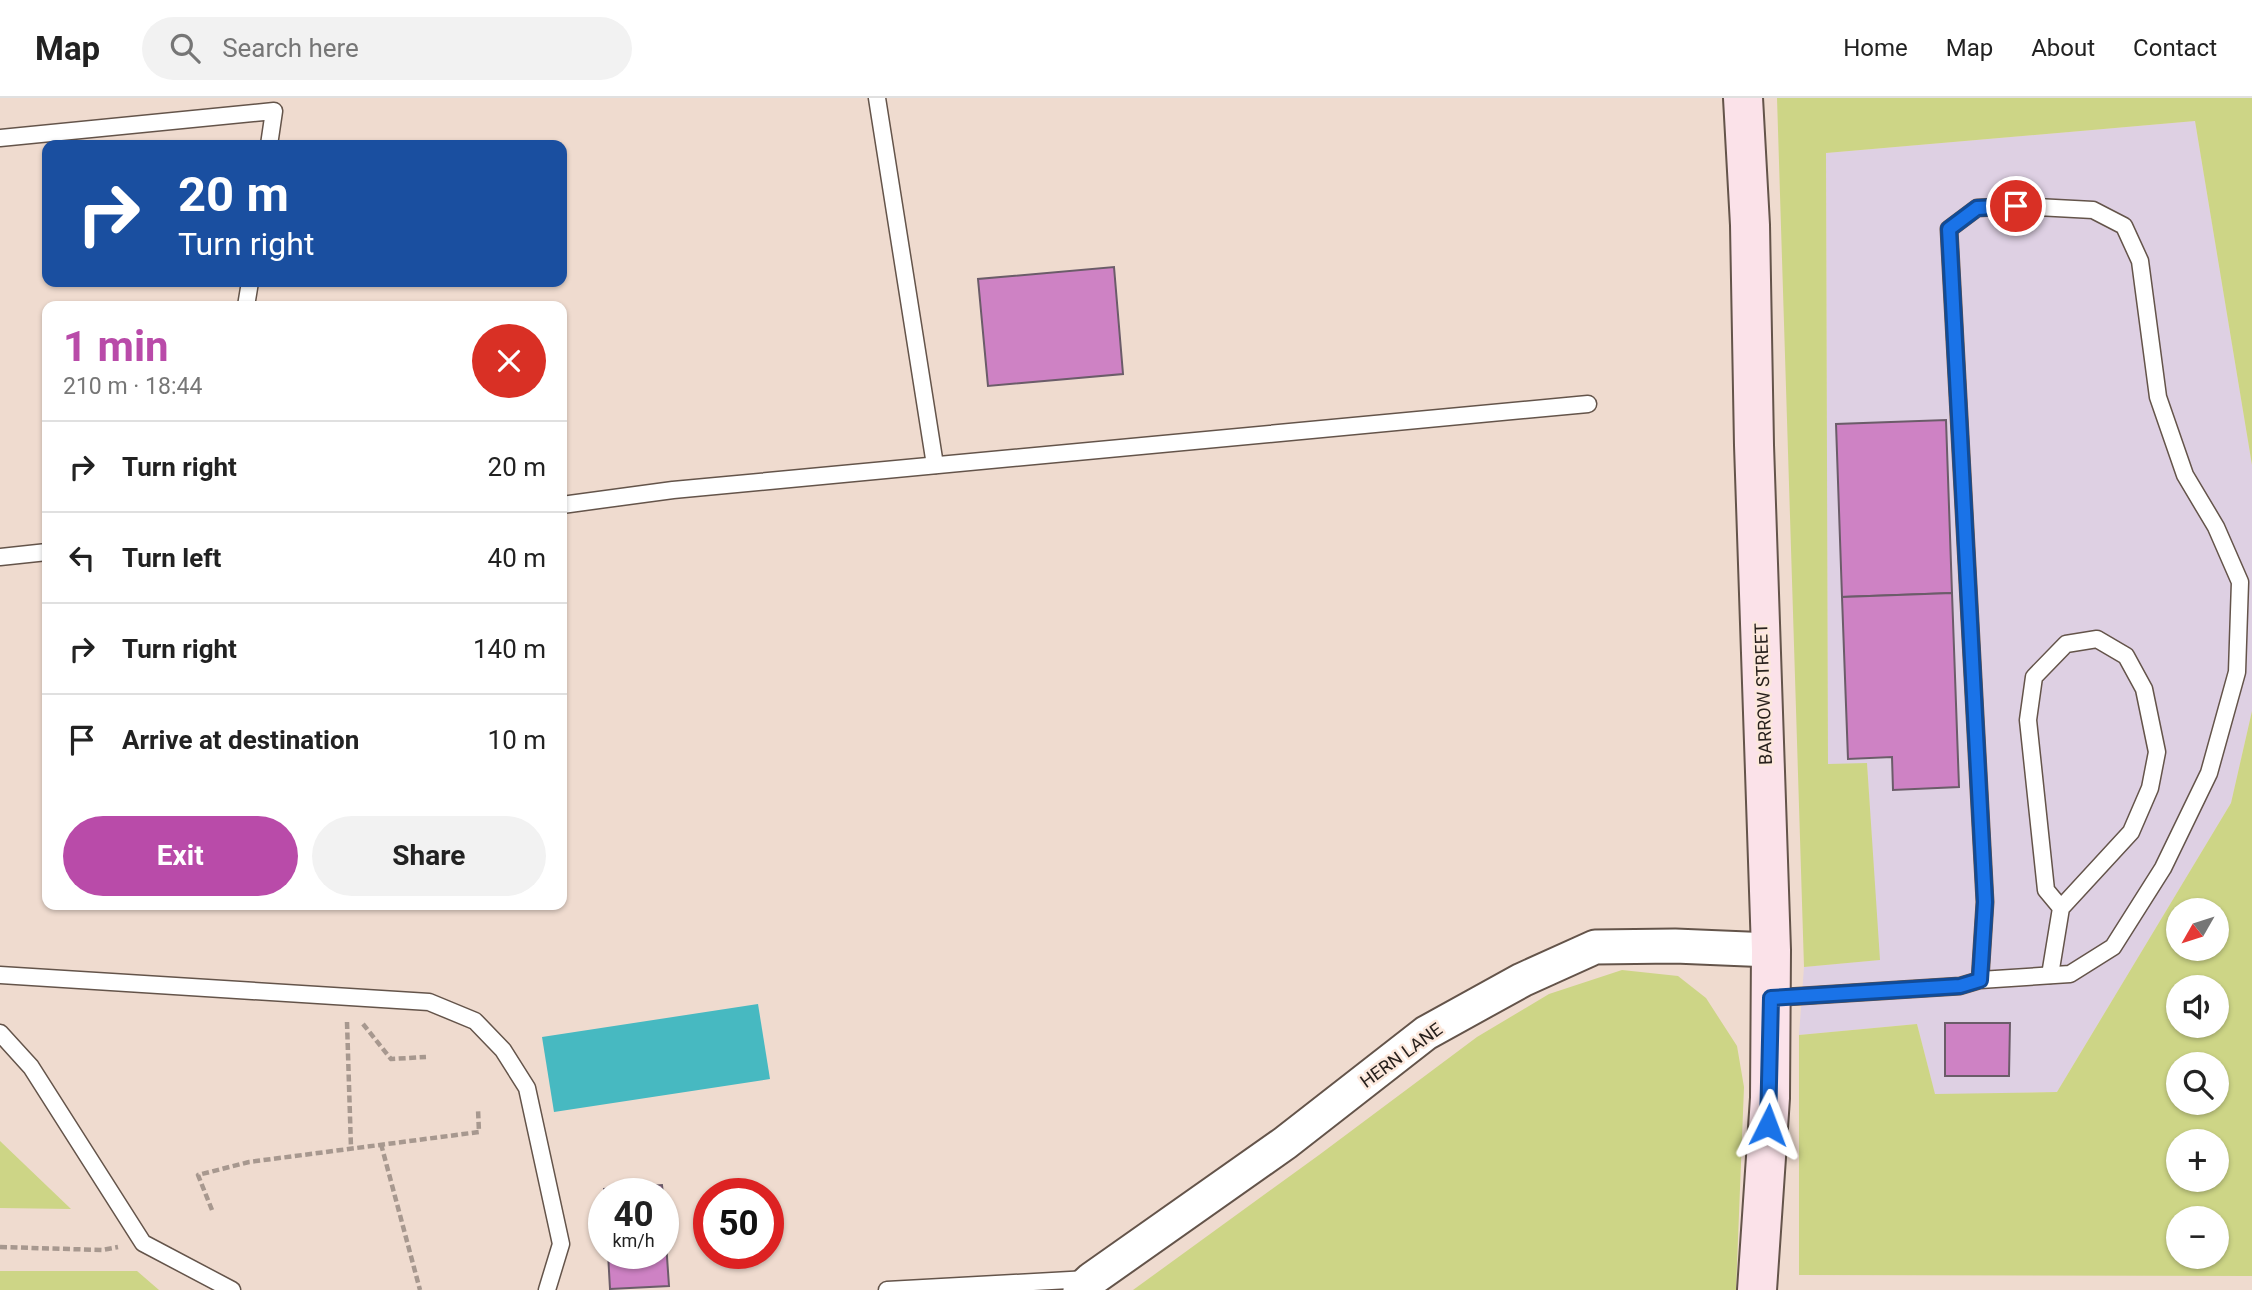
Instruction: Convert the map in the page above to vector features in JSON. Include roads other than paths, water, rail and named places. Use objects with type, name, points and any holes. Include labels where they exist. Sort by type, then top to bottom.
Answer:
[{"type":"main road","name":"BARROW STREET","points":[[1743,98],[1750,225],[1754,445],[1771,950],[1770,1098],[1757,1290]]},
{"type":"street","name":"HERN LANE","points":[[1086,1284],[1285,1143],[1426,1033],[1522,980],[1595,947],[1675,946],[1771,950]]},
{"type":"lane","points":[[877,98],[935,465]]},
{"type":"lane","points":[[0,138],[274,111],[270,140]]},
{"type":"lane","points":[[1771,998],[1960,986],[1980,980],[2070,974],[2113,947],[2163,867],[2209,774],[2237,672],[2239,582],[2216,527],[2185,475],[2158,397],[2140,261],[2124,226],[2093,210],[2016,206],[1977,208],[1949,229],[1985,902],[1980,980]]},
{"type":"lane","points":[[567,504],[673,490],[1588,404]]},
{"type":"lane","points":[[0,558],[42,553]]},
{"type":"lane","points":[[2050,975],[2061,908],[2131,832],[2150,788],[2157,752],[2144,689],[2126,656],[2097,639],[2066,644],[2034,677],[2028,720],[2046,890],[2061,908]]},
{"type":"lane","points":[[0,975],[429,1002],[475,1021],[503,1050],[527,1088],[561,1244],[547,1290]]},
{"type":"lane","points":[[0,1032],[31,1067],[143,1243],[232,1290]]},
{"type":"lane","points":[[887,1290],[1086,1284]]},
{"type":"water","points":[[758,1004],[770,1079],[554,1112],[542,1037]]}]
